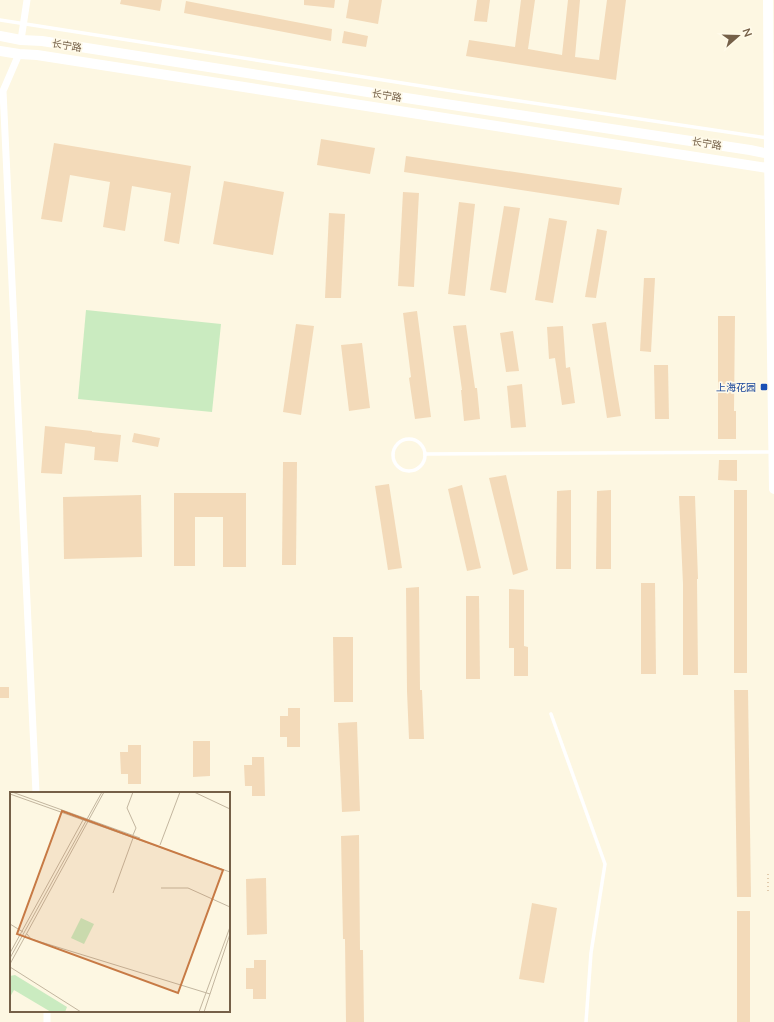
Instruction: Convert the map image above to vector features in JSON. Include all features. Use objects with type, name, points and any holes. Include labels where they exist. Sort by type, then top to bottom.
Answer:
[{"type":"main road","points":[[768,0],[769,138],[772,169],[774,489]]},
{"type":"main road","name":"长宁路","points":[[0,36],[21,40],[42,41],[750,150],[771,155]]},
{"type":"main road","name":"长宁路","points":[[0,51],[37,55],[772,169]]},
{"type":"street","points":[[21,40],[28,0]]},
{"type":"street","points":[[19,54],[3,91],[36,792]]},
{"type":"lane","points":[[0,20],[769,138]]},
{"type":"lane","points":[[407,438],[419,442],[425,454],[422,466],[410,472],[398,469],[392,457],[395,445],[407,438]]},
{"type":"lane","points":[[425,454],[774,452]]},
{"type":"lane","points":[[551,714],[605,864],[591,953],[586,1022]]},
{"type":"path","points":[[768,871],[768,892]]},
{"type":"green space","points":[[86,310],[221,324],[212,412],[78,399]]},
{"type":"building","points":[[121,0],[162,0],[160,11],[120,4]]},
{"type":"building","points":[[304,0],[335,0],[334,8],[304,5]]},
{"type":"building","points":[[349,0],[382,0],[378,24],[346,18]]},
{"type":"building","points":[[477,0],[490,0],[487,22],[474,21]]},
{"type":"building","points":[[521,0],[535,0],[528,49],[562,55],[568,0],[580,0],[575,57],[599,60],[607,0],[626,0],[616,80],[466,56],[469,40],[515,47]]},
{"type":"building","points":[[186,1],[332,29],[331,41],[184,13]]},
{"type":"building","points":[[344,31],[368,36],[366,47],[342,43]]},
{"type":"building","points":[[321,139],[375,148],[370,174],[317,165]]},
{"type":"building","points":[[54,143],[191,166],[179,244],[164,241],[171,193],[132,186],[125,231],[103,227],[110,182],[70,175],[62,222],[41,219]]},
{"type":"building","points":[[406,156],[622,188],[619,205],[404,172]]},
{"type":"building","points":[[224,181],[284,192],[273,255],[213,244]]},
{"type":"building","points":[[403,192],[419,193],[414,287],[398,286]]},
{"type":"building","points":[[459,202],[475,204],[465,296],[448,294]]},
{"type":"building","points":[[504,206],[520,208],[506,293],[490,290]]},
{"type":"building","points":[[329,213],[345,214],[341,298],[325,298]]},
{"type":"building","points":[[549,218],[567,221],[553,303],[535,300]]},
{"type":"building","points":[[597,229],[607,231],[596,298],[585,297]]},
{"type":"building","points":[[644,278],[655,278],[651,352],[640,351]]},
{"type":"building","points":[[417,311],[431,417],[415,419],[409,378],[411,377],[403,313]]},
{"type":"building","points":[[718,316],[735,316],[734,411],[736,411],[736,439],[718,439]]},
{"type":"building","points":[[606,322],[621,416],[607,418],[592,324]]},
{"type":"building","points":[[296,324],[314,326],[301,415],[283,412]]},
{"type":"building","points":[[466,325],[475,388],[477,388],[480,419],[464,421],[462,390],[453,326]]},
{"type":"building","points":[[563,326],[566,368],[570,367],[575,403],[562,405],[555,358],[549,359],[547,327]]},
{"type":"building","points":[[513,331],[519,371],[506,372],[500,333]]},
{"type":"building","points":[[362,343],[370,408],[349,411],[341,345]]},
{"type":"building","points":[[654,365],[668,365],[669,419],[655,419]]},
{"type":"building","points":[[522,384],[526,427],[511,428],[507,386]]},
{"type":"building","points":[[45,426],[121,435],[118,462],[94,460],[95,447],[65,443],[62,474],[41,473]]},
{"type":"building","points":[[134,433],[160,438],[158,447],[132,442]]},
{"type":"building","points":[[719,460],[737,460],[737,481],[718,480]]},
{"type":"building","points":[[283,462],[297,462],[296,565],[282,565]]},
{"type":"building","points":[[506,475],[528,570],[513,575],[489,478]]},
{"type":"building","points":[[389,484],[402,568],[388,570],[375,486]]},
{"type":"building","points":[[462,485],[481,568],[467,571],[448,489]]},
{"type":"building","points":[[571,490],[571,569],[556,569],[557,491]]},
{"type":"building","points":[[611,490],[611,569],[596,569],[597,491]]},
{"type":"building","points":[[734,490],[747,490],[747,673],[734,673]]},
{"type":"building","points":[[174,493],[246,493],[246,567],[223,567],[223,517],[195,517],[195,566],[174,566]]},
{"type":"building","points":[[141,495],[142,557],[64,559],[63,497]]},
{"type":"building","points":[[679,496],[695,496],[698,579],[698,675],[683,675],[683,584]]},
{"type":"building","points":[[641,583],[655,583],[656,674],[641,674]]},
{"type":"building","points":[[419,587],[420,690],[422,690],[424,739],[409,739],[406,588]]},
{"type":"building","points":[[509,589],[524,590],[524,646],[528,647],[528,676],[514,676],[514,648],[509,648]]},
{"type":"building","points":[[466,596],[479,596],[480,679],[466,679]]},
{"type":"building","points":[[333,637],[353,637],[353,702],[334,702]]},
{"type":"building","points":[[0,687],[9,687],[9,698],[0,698]]},
{"type":"building","points":[[734,690],[748,690],[751,897],[737,897]]},
{"type":"building","points":[[288,708],[300,708],[300,747],[287,747],[287,737],[280,737],[280,716],[288,716]]},
{"type":"building","points":[[357,722],[360,811],[342,812],[338,723]]},
{"type":"building","points":[[193,741],[210,741],[210,776],[193,777]]},
{"type":"building","points":[[128,745],[141,745],[141,784],[128,784],[128,774],[121,774],[120,752],[128,752]]},
{"type":"building","points":[[252,757],[264,757],[265,796],[252,796],[252,786],[245,786],[244,765],[252,765]]},
{"type":"building","points":[[359,835],[360,950],[363,950],[364,1022],[346,1022],[345,939],[343,939],[341,836]]},
{"type":"building","points":[[266,878],[267,934],[247,935],[246,879]]},
{"type":"building","points":[[532,903],[557,908],[544,983],[519,979]]},
{"type":"building","points":[[737,911],[750,911],[750,1022],[737,1022]]},
{"type":"building","points":[[254,960],[266,960],[266,999],[253,999],[253,989],[246,989],[246,968],[254,968]]},
{"type":"place","name":"上海花园","points":[[764,387]]}]
